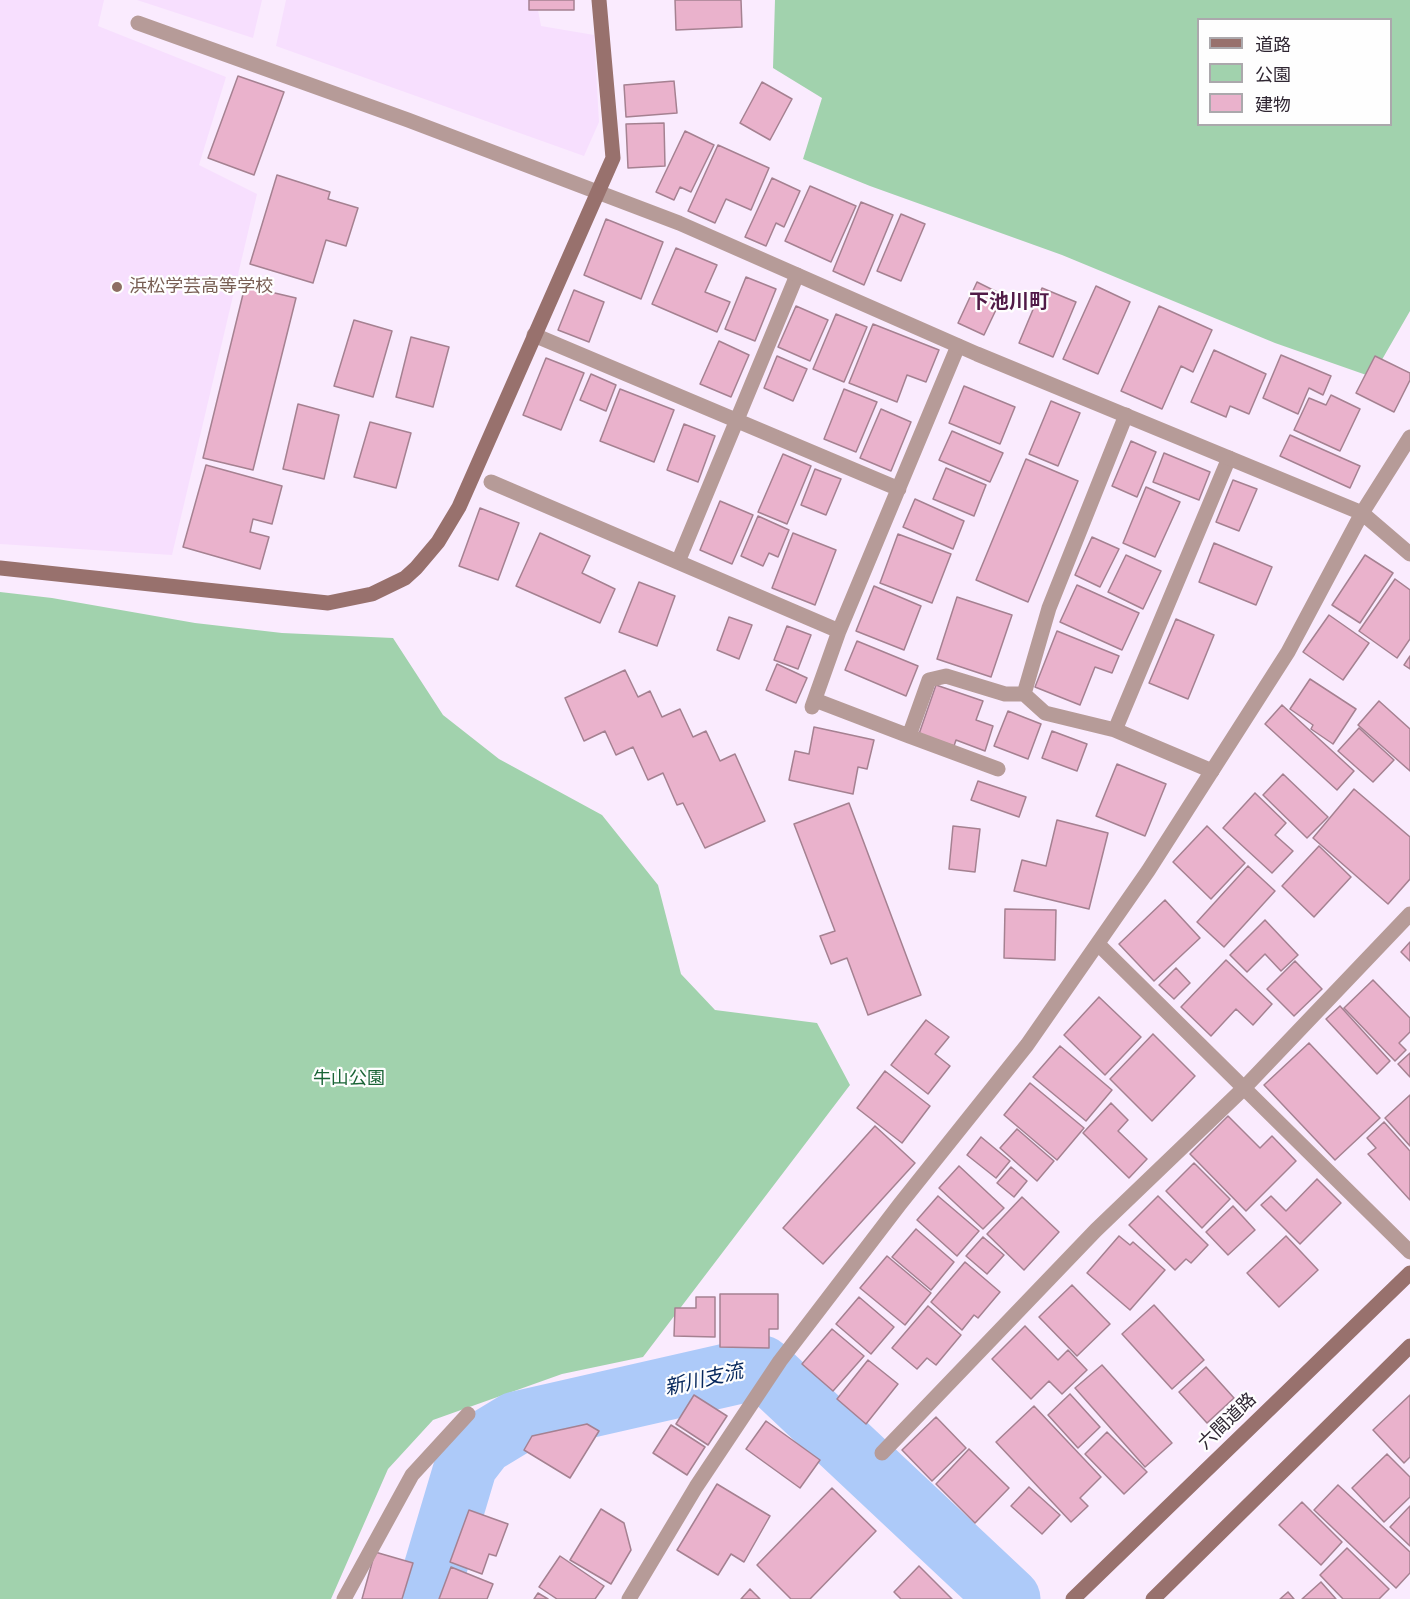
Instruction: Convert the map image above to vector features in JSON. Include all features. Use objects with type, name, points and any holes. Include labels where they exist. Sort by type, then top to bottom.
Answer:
[{"type":"street","points":[[0,568],[307,602],[347,600],[388,588],[405,578],[427,556],[459,507],[613,158],[599,0]]},
{"type":"street","points":[[138,23],[408,120],[679,223],[958,346],[1362,513],[1410,554]]},
{"type":"street","points":[[678,562],[797,274]]},
{"type":"street","points":[[534,335],[899,489]]},
{"type":"street","points":[[958,346],[839,632],[814,703],[998,769]]},
{"type":"street","points":[[1024,694],[1049,608],[1126,415]]},
{"type":"street","points":[[629,1599],[696,1487],[780,1361],[900,1204],[1027,1046],[1098,944],[1288,652],[1362,513],[1410,437]]},
{"type":"street","points":[[1115,730],[1229,458]]},
{"type":"street","points":[[491,482],[839,632]]},
{"type":"street","points":[[909,736],[929,680],[946,676],[1005,694],[1024,694],[1045,713],[1115,730],[1212,771]]},
{"type":"street","points":[[882,1453],[1096,1230],[1243,1089],[1410,914]]},
{"type":"street","points":[[1098,944],[1410,1252]]},
{"type":"street","name":"六間道路","points":[[1073,1599],[1410,1272]]},
{"type":"street","points":[[1153,1599],[1410,1346]]},
{"type":"street","points":[[344,1599],[412,1475],[468,1414]]},
{"type":"shaded area","name":"浜松学芸高等学校","points":[[0,0],[104,0],[98,26],[226,77],[199,165],[257,194],[172,555],[0,544]]},
{"type":"shaded area","points":[[137,0],[262,0],[253,38]]},
{"type":"shaded area","points":[[286,0],[536,0],[541,26],[594,35],[599,122],[584,156],[276,46]]},
{"type":"green space","points":[[775,0],[1410,0],[1410,311],[1372,377],[1275,343],[1062,255],[870,186],[803,159],[822,98],[773,68]]},
{"type":"green space","name":"牛山公園","points":[[0,592],[52,598],[195,623],[282,633],[393,638],[443,715],[499,759],[602,815],[658,885],[681,974],[715,1010],[817,1023],[850,1085],[643,1357],[562,1374],[433,1420],[388,1469],[331,1599],[0,1599]]},
{"type":"building","points":[[529,0],[574,0],[574,10],[529,10]]},
{"type":"building","points":[[675,0],[741,0],[742,27],[676,30]]},
{"type":"building","points":[[238,76],[284,92],[254,175],[208,158]]},
{"type":"building","points":[[674,81],[677,113],[626,117],[624,85]]},
{"type":"building","points":[[762,82],[792,99],[770,140],[740,123]]},
{"type":"building","points":[[664,123],[665,166],[628,168],[626,124]]},
{"type":"building","points":[[685,131],[714,145],[691,192],[680,187],[674,200],[656,192]]},
{"type":"building","points":[[718,145],[769,168],[751,210],[726,199],[715,223],[688,211]]},
{"type":"building","points":[[277,175],[330,192],[328,199],[358,208],[346,246],[326,240],[313,283],[250,264]]},
{"type":"building","points":[[772,178],[800,191],[784,227],[776,223],[766,246],[745,237]]},
{"type":"building","points":[[810,186],[856,206],[831,262],[785,241]]},
{"type":"building","points":[[861,202],[893,215],[864,285],[833,271]]},
{"type":"building","points":[[901,214],[925,224],[901,281],[877,271]]},
{"type":"building","points":[[606,219],[663,242],[641,299],[584,275]]},
{"type":"building","points":[[676,248],[717,265],[705,292],[730,302],[717,332],[652,304]]},
{"type":"building","points":[[746,277],[776,289],[755,341],[725,329]]},
{"type":"building","points":[[977,282],[1003,295],[984,335],[958,323]]},
{"type":"building","points":[[245,286],[296,298],[253,470],[203,458]]},
{"type":"building","points":[[1096,286],[1130,302],[1098,374],[1063,359]]},
{"type":"building","points":[[1042,288],[1076,302],[1053,357],[1019,343]]},
{"type":"building","points":[[574,290],[604,302],[589,342],[558,330]]},
{"type":"building","points":[[796,306],[828,320],[810,361],[778,347]]},
{"type":"building","points":[[1159,306],[1212,330],[1193,372],[1181,366],[1162,409],[1121,391]]},
{"type":"building","points":[[836,314],[867,327],[844,382],[813,369]]},
{"type":"building","points":[[354,320],[392,331],[373,397],[334,386]]},
{"type":"building","points":[[873,324],[939,350],[926,382],[907,375],[897,402],[849,383]]},
{"type":"building","points":[[411,337],[449,347],[433,407],[396,397]]},
{"type":"building","points":[[719,341],[749,355],[731,397],[700,384]]},
{"type":"building","points":[[1214,350],[1266,374],[1249,414],[1230,406],[1226,417],[1191,402]]},
{"type":"building","points":[[1281,355],[1331,376],[1323,395],[1309,388],[1298,414],[1263,398]]},
{"type":"building","points":[[777,356],[807,369],[793,401],[764,388]]},
{"type":"building","points":[[1375,356],[1410,373],[1410,380],[1394,412],[1356,393]]},
{"type":"building","points":[[546,358],[584,373],[561,430],[523,415]]},
{"type":"building","points":[[591,374],[616,385],[606,411],[580,400]]},
{"type":"building","points":[[964,386],[1015,407],[1000,444],[949,423]]},
{"type":"building","points":[[620,389],[674,410],[654,462],[600,441]]},
{"type":"building","points":[[844,389],[877,402],[856,452],[824,439]]},
{"type":"building","points":[[1331,395],[1360,409],[1340,451],[1294,430],[1309,398],[1326,405]]},
{"type":"building","points":[[1051,401],[1080,413],[1058,466],[1029,454]]},
{"type":"building","points":[[298,404],[339,415],[324,479],[283,469]]},
{"type":"building","points":[[881,409],[911,422],[891,471],[860,458]]},
{"type":"building","points":[[370,422],[411,433],[396,488],[354,477]]},
{"type":"building","points":[[684,424],[715,436],[698,482],[667,470]]},
{"type":"building","points":[[952,431],[1003,453],[990,482],[939,460]]},
{"type":"building","points":[[1290,435],[1360,466],[1350,488],[1280,456]]},
{"type":"building","points":[[1131,441],[1156,452],[1137,497],[1112,486]]},
{"type":"building","points":[[1164,453],[1210,472],[1199,500],[1153,482]]},
{"type":"building","points":[[783,454],[811,466],[787,524],[758,512]]},
{"type":"building","points":[[1026,459],[1078,481],[1028,602],[976,580]]},
{"type":"building","points":[[206,465],[282,486],[272,524],[253,519],[250,532],[269,537],[260,569],[183,547]]},
{"type":"building","points":[[946,468],[986,485],[974,516],[933,499]]},
{"type":"building","points":[[815,469],[841,479],[826,515],[801,505]]},
{"type":"building","points":[[1233,480],[1257,489],[1239,531],[1216,522]]},
{"type":"building","points":[[1146,487],[1180,502],[1155,557],[1123,543]]},
{"type":"building","points":[[915,499],[964,521],[953,549],[903,527]]},
{"type":"building","points":[[720,501],[753,515],[732,564],[700,550]]},
{"type":"building","points":[[480,508],[519,523],[498,580],[459,566]]},
{"type":"building","points":[[758,516],[789,530],[778,557],[769,553],[763,566],[741,556]]},
{"type":"building","points":[[540,533],[590,556],[582,573],[615,589],[600,623],[516,586]]},
{"type":"building","points":[[793,533],[836,550],[815,605],[772,588]]},
{"type":"building","points":[[898,534],[951,554],[932,603],[880,583]]},
{"type":"building","points":[[1092,537],[1119,549],[1100,587],[1075,575]]},
{"type":"building","points":[[1214,543],[1272,567],[1256,605],[1199,582]]},
{"type":"building","points":[[1126,555],[1161,571],[1143,609],[1108,592]]},
{"type":"building","points":[[1365,555],[1393,573],[1360,623],[1332,605]]},
{"type":"building","points":[[1395,579],[1410,590],[1410,639],[1397,658],[1359,631]]},
{"type":"building","points":[[639,582],[675,596],[657,646],[619,632]]},
{"type":"building","points":[[1077,585],[1139,613],[1122,650],[1060,622]]},
{"type":"building","points":[[874,586],[921,606],[904,650],[856,631]]},
{"type":"building","points":[[957,597],[1012,615],[991,677],[937,659]]},
{"type":"building","points":[[1329,615],[1369,643],[1343,680],[1303,652]]},
{"type":"building","points":[[729,617],[752,625],[739,659],[717,650]]},
{"type":"building","points":[[1176,619],[1214,635],[1188,699],[1149,683]]},
{"type":"building","points":[[787,626],[811,635],[798,669],[774,660]]},
{"type":"building","points":[[1057,631],[1119,656],[1112,673],[1095,667],[1080,705],[1035,687]]},
{"type":"building","points":[[857,641],[918,666],[906,696],[845,670]]},
{"type":"building","points":[[1410,656],[1410,669],[1404,665]]},
{"type":"building","points":[[777,664],[807,678],[796,703],[766,690]]},
{"type":"building","points":[[625,670],[638,697],[650,691],[662,717],[680,709],[693,737],[706,731],[720,761],[735,754],[765,821],[705,848],[683,803],[677,805],[663,773],[648,780],[633,747],[616,755],[605,731],[584,741],[565,698]]},
{"type":"building","points":[[1310,679],[1356,709],[1333,744],[1311,729],[1313,725],[1290,709]]},
{"type":"building","points":[[936,685],[983,701],[976,720],[993,726],[985,751],[956,740],[954,746],[919,734]]},
{"type":"building","points":[[1379,701],[1410,729],[1410,771],[1358,725]]},
{"type":"building","points":[[1282,705],[1354,771],[1337,790],[1265,724]]},
{"type":"building","points":[[1008,711],[1041,724],[1028,759],[994,746]]},
{"type":"building","points":[[814,727],[874,740],[867,769],[858,767],[853,794],[789,780],[795,751],[809,754]]},
{"type":"building","points":[[1359,728],[1394,760],[1373,782],[1338,751]]},
{"type":"building","points":[[1052,731],[1087,744],[1077,771],[1042,758]]},
{"type":"building","points":[[1117,764],[1166,784],[1145,836],[1096,816]]},
{"type":"building","points":[[1283,774],[1328,817],[1307,838],[1263,795]]},
{"type":"building","points":[[978,781],[1026,797],[1019,817],[971,800]]},
{"type":"building","points":[[1354,789],[1410,837],[1410,879],[1388,904],[1313,838]]},
{"type":"building","points":[[1255,793],[1286,823],[1275,835],[1293,851],[1272,873],[1223,828]]},
{"type":"building","points":[[849,803],[921,995],[868,1015],[847,958],[831,964],[820,936],[835,931],[794,824]]},
{"type":"building","points":[[1057,820],[1108,833],[1089,909],[1014,891],[1022,860],[1046,866]]},
{"type":"building","points":[[953,826],[980,829],[975,872],[949,869]]},
{"type":"building","points":[[1207,826],[1245,863],[1211,899],[1173,862]]},
{"type":"building","points":[[1319,846],[1351,877],[1314,917],[1282,886]]},
{"type":"building","points":[[1248,866],[1275,891],[1224,947],[1197,922]]},
{"type":"building","points":[[1165,900],[1200,938],[1154,981],[1119,944]]},
{"type":"building","points":[[1005,909],[1056,910],[1055,960],[1004,958]]},
{"type":"building","points":[[1265,920],[1298,955],[1281,971],[1265,954],[1247,972],[1230,955]]},
{"type":"building","points":[[1410,942],[1410,961],[1401,952]]},
{"type":"building","points":[[1226,960],[1272,1004],[1253,1025],[1236,1009],[1211,1036],[1181,1007]]},
{"type":"building","points":[[1295,961],[1322,989],[1294,1016],[1267,989]]},
{"type":"building","points":[[1176,968],[1190,983],[1174,999],[1159,985]]},
{"type":"building","points":[[1373,980],[1410,1018],[1410,1032],[1399,1043],[1406,1050],[1395,1061],[1344,1008]]},
{"type":"building","points":[[1099,997],[1141,1037],[1105,1075],[1064,1035]]},
{"type":"building","points":[[1340,1006],[1390,1061],[1377,1074],[1326,1019]]},
{"type":"building","points":[[926,1020],[949,1037],[935,1054],[950,1066],[928,1094],[891,1065]]},
{"type":"building","points":[[1153,1034],[1195,1076],[1152,1121],[1110,1079]]},
{"type":"building","points":[[1309,1043],[1380,1118],[1335,1160],[1264,1085]]},
{"type":"building","points":[[1060,1046],[1112,1090],[1086,1121],[1033,1077]]},
{"type":"building","points":[[1410,1053],[1410,1077],[1398,1064]]},
{"type":"building","points":[[885,1071],[930,1106],[902,1143],[857,1108]]},
{"type":"building","points":[[1030,1083],[1084,1128],[1057,1160],[1004,1115]]},
{"type":"building","points":[[1410,1095],[1410,1146],[1385,1118]]},
{"type":"building","points":[[1111,1103],[1128,1120],[1118,1131],[1147,1159],[1129,1178],[1083,1133]]},
{"type":"building","points":[[1228,1116],[1260,1148],[1272,1136],[1296,1161],[1246,1211],[1190,1154]]},
{"type":"building","points":[[1384,1122],[1410,1151],[1410,1200],[1368,1154],[1376,1148],[1367,1138]]},
{"type":"building","points":[[875,1126],[915,1163],[823,1264],[783,1228]]},
{"type":"building","points":[[1017,1129],[1054,1161],[1037,1181],[1000,1148]]},
{"type":"building","points":[[981,1137],[1010,1161],[996,1178],[967,1155]]},
{"type":"building","points":[[1194,1163],[1230,1199],[1202,1228],[1166,1191]]},
{"type":"building","points":[[959,1166],[1004,1208],[983,1229],[939,1188]]},
{"type":"building","points":[[1011,1167],[1027,1181],[1014,1197],[997,1183]]},
{"type":"building","points":[[1317,1179],[1341,1203],[1300,1244],[1261,1205],[1271,1196],[1286,1211]]},
{"type":"building","points":[[938,1196],[979,1231],[957,1256],[917,1220]]},
{"type":"building","points":[[1158,1196],[1208,1245],[1191,1263],[1186,1259],[1175,1270],[1129,1225]]},
{"type":"building","points":[[1022,1197],[1059,1232],[1024,1270],[987,1234]]},
{"type":"building","points":[[1233,1206],[1255,1230],[1228,1255],[1206,1232]]},
{"type":"building","points":[[916,1229],[954,1262],[931,1290],[892,1257]]},
{"type":"building","points":[[1119,1236],[1130,1245],[1133,1242],[1165,1270],[1130,1310],[1087,1273]]},
{"type":"building","points":[[1286,1236],[1318,1270],[1279,1307],[1247,1273]]},
{"type":"building","points":[[983,1237],[1004,1255],[987,1274],[966,1256]]},
{"type":"building","points":[[887,1256],[931,1293],[905,1325],[860,1288]]},
{"type":"building","points":[[965,1262],[1000,1292],[978,1318],[974,1315],[962,1330],[931,1302]]},
{"type":"building","points":[[1072,1285],[1110,1324],[1077,1356],[1039,1317]]},
{"type":"building","points":[[720,1294],[778,1294],[778,1329],[769,1329],[769,1348],[720,1347]]},
{"type":"building","points":[[696,1297],[715,1297],[715,1337],[674,1336],[675,1308],[696,1308]]},
{"type":"building","points":[[859,1297],[894,1327],[871,1354],[836,1324]]},
{"type":"building","points":[[1154,1305],[1204,1360],[1172,1389],[1122,1334]]},
{"type":"building","points":[[928,1306],[961,1335],[936,1365],[927,1358],[917,1369],[892,1348]]},
{"type":"building","points":[[1025,1326],[1058,1360],[1068,1350],[1087,1370],[1062,1394],[1049,1381],[1031,1399],[992,1359]]},
{"type":"building","points":[[832,1329],[864,1356],[833,1391],[802,1364]]},
{"type":"building","points":[[868,1360],[898,1384],[866,1424],[837,1399]]},
{"type":"building","points":[[1102,1365],[1172,1443],[1145,1467],[1075,1388]]},
{"type":"building","points":[[1206,1367],[1234,1398],[1207,1423],[1179,1392]]},
{"type":"building","points":[[1070,1394],[1100,1427],[1078,1448],[1048,1415]]},
{"type":"building","points":[[694,1395],[727,1416],[708,1445],[676,1424]]},
{"type":"building","points":[[1410,1395],[1410,1457],[1404,1463],[1373,1430]]},
{"type":"building","points":[[1034,1406],[1101,1477],[1080,1498],[1088,1506],[1071,1522],[996,1442]]},
{"type":"building","points":[[936,1417],[966,1448],[932,1481],[902,1450]]},
{"type":"building","points":[[766,1421],[820,1460],[800,1488],[746,1449]]},
{"type":"building","points":[[587,1424],[599,1431],[570,1478],[524,1450],[532,1436]]},
{"type":"building","points":[[671,1425],[705,1447],[687,1475],[653,1453]]},
{"type":"building","points":[[1107,1432],[1147,1472],[1124,1494],[1085,1454]]},
{"type":"building","points":[[969,1449],[1009,1488],[975,1523],[936,1484]]},
{"type":"building","points":[[1387,1454],[1410,1477],[1410,1497],[1384,1522],[1352,1488]]},
{"type":"building","points":[[717,1484],[770,1516],[744,1562],[731,1554],[718,1575],[677,1550]]},
{"type":"building","points":[[1338,1485],[1410,1552],[1410,1573],[1396,1588],[1314,1510]]},
{"type":"building","points":[[1029,1487],[1060,1515],[1042,1534],[1011,1506]]},
{"type":"building","points":[[832,1488],[876,1531],[810,1599],[791,1599],[757,1565]]},
{"type":"building","points":[[1302,1502],[1342,1542],[1321,1565],[1279,1525]]},
{"type":"building","points":[[1410,1506],[1410,1546],[1390,1527]]},
{"type":"building","points":[[601,1509],[624,1523],[631,1550],[611,1584],[570,1560]]},
{"type":"building","points":[[469,1510],[508,1524],[496,1556],[489,1554],[482,1574],[450,1562]]},
{"type":"building","points":[[1347,1548],[1389,1589],[1379,1599],[1343,1599],[1320,1575]]},
{"type":"building","points":[[375,1552],[413,1563],[402,1599],[362,1599]]},
{"type":"building","points":[[560,1556],[604,1586],[595,1599],[557,1599],[539,1587]]},
{"type":"building","points":[[919,1566],[952,1599],[901,1599],[894,1592]]},
{"type":"building","points":[[451,1567],[493,1584],[487,1599],[439,1599]]},
{"type":"building","points":[[1321,1582],[1336,1599],[1302,1599]]},
{"type":"building","points":[[750,1589],[760,1599],[741,1599]]},
{"type":"building","points":[[1288,1592],[1294,1599],[1280,1599]]},
{"type":"building","points":[[538,1593],[548,1599],[534,1599]]},
{"type":"waterway","name":"新川支流","points":[[426,1599],[466,1465],[483,1443],[516,1423],[762,1367],[1009,1599]]},
{"type":"place","name":"浜松学芸高等学校","points":[[117,287]]},
{"type":"district","name":"下池川町","points":[[1009,303]]}]
